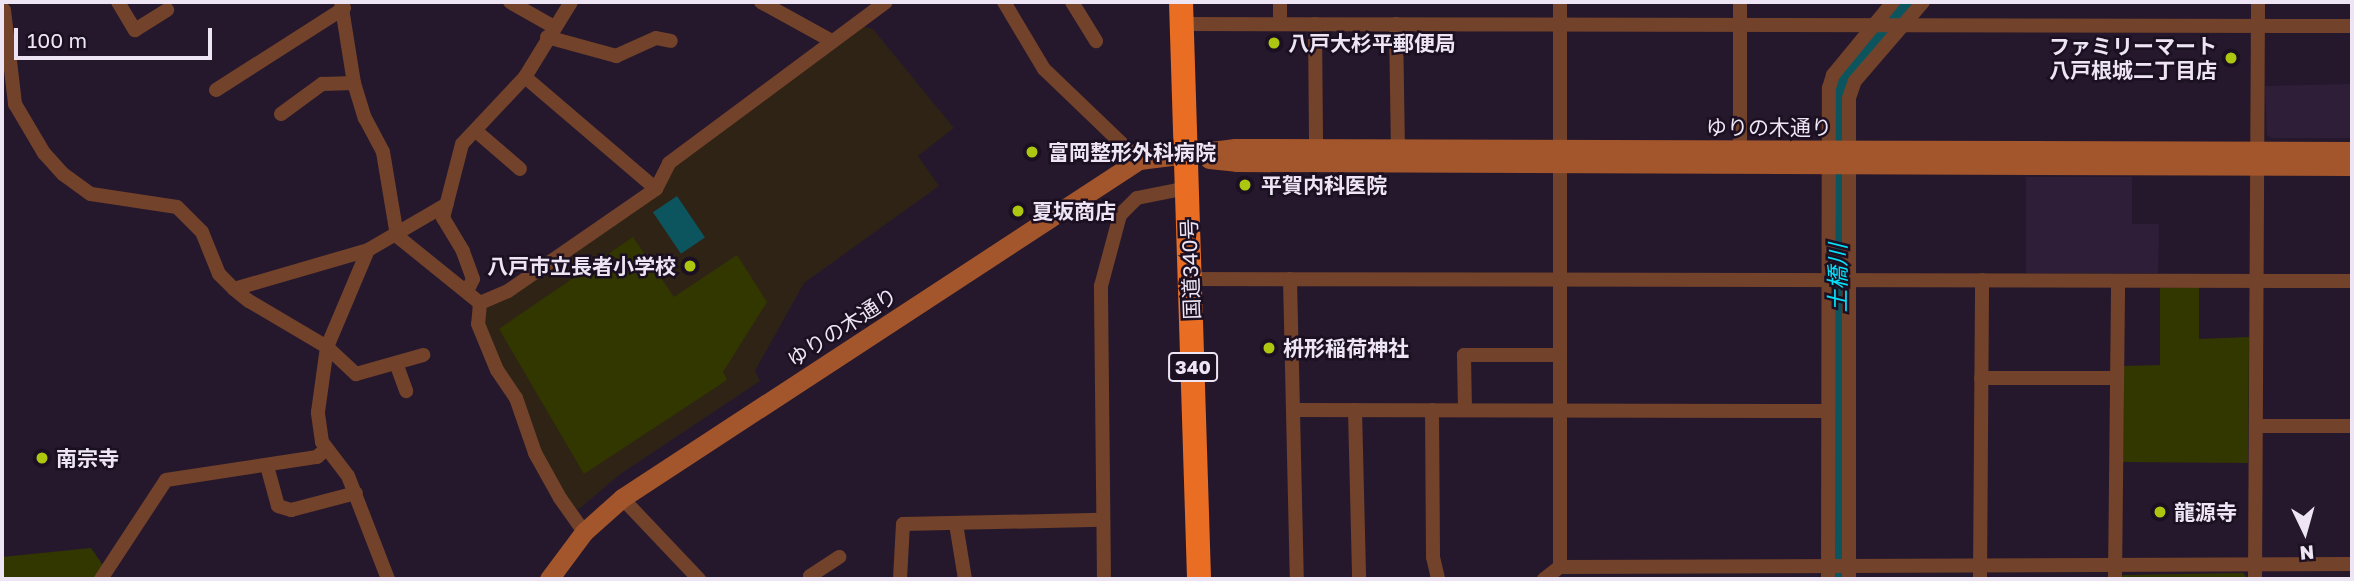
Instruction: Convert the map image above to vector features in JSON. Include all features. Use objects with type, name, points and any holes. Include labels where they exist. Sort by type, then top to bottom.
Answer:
[{"type":"highway","name":"国道340号","points":[[1181,13],[1199,579]]},
{"type":"street","points":[[118,2],[135,30],[167,10]]},
{"type":"street","points":[[510,2],[550,32],[615,56],[656,38],[671,41]]},
{"type":"street","points":[[467,290],[473,279],[463,251],[443,218],[462,144],[524,77],[571,2]]},
{"type":"street","points":[[761,2],[832,41]]},
{"type":"street","points":[[480,303],[508,291],[656,189],[669,163],[886,2]]},
{"type":"street","points":[[1004,2],[1044,69],[1139,160]]},
{"type":"street","points":[[1072,2],[1097,41]]},
{"type":"street","points":[[1280,2],[1280,23]]},
{"type":"street","points":[[1560,2],[1560,567]]},
{"type":"street","points":[[1740,2],[1740,150]]},
{"type":"street","points":[[1849,573],[1849,281],[1840,156],[1829,88],[1833,75],[1893,2]]},
{"type":"street","points":[[1828,573],[1829,281],[1840,156],[1849,98],[1855,81],[1923,2]]},
{"type":"street","points":[[2255,572],[2258,2]]},
{"type":"street","points":[[216,90],[342,5],[354,83],[365,118],[383,152],[397,236],[480,303]]},
{"type":"street","points":[[5,8],[15,104],[44,153],[63,174],[91,194],[177,207],[202,232],[219,274],[234,289],[249,302],[327,347],[356,374],[424,355]]},
{"type":"street","points":[[1181,13],[1315,24],[2352,26]]},
{"type":"street","points":[[1396,23],[1398,156]]},
{"type":"street","points":[[1315,24],[1316,149]]},
{"type":"street","points":[[524,77],[656,189]]},
{"type":"street","points":[[281,114],[322,84],[354,83]]},
{"type":"street","points":[[476,131],[520,169]]},
{"type":"street","name":"ゆりの木通り","points":[[549,579],[584,532],[622,498],[1139,160],[1235,148],[1316,149],[1398,156]]},
{"type":"street","name":"ゆりの木通り","points":[[1559,156],[1740,150],[1840,156]]},
{"type":"street","name":"ゆりの木通り","points":[[1186,155],[1236,162],[1398,156],[2257,158],[2352,151]]},
{"type":"street","name":"ゆりの木通り","points":[[2257,158],[2352,166]]},
{"type":"street","points":[[1104,579],[1101,286],[1120,215],[1136,198],[1187,188]]},
{"type":"street","points":[[234,289],[368,250],[397,236],[447,204]]},
{"type":"street","points":[[368,250],[327,347],[318,412],[322,442],[348,476],[388,579]]},
{"type":"street","points":[[1191,279],[2352,281]]},
{"type":"street","points":[[1290,279],[1297,579]]},
{"type":"street","points":[[1980,573],[1982,280]]},
{"type":"street","points":[[2115,572],[2118,281]]},
{"type":"street","points":[[480,303],[478,324],[496,370],[516,398],[535,453],[560,498],[584,532]]},
{"type":"street","points":[[1465,410],[1464,355],[1559,355]]},
{"type":"street","points":[[396,363],[406,391]]},
{"type":"street","points":[[1981,378],[2117,378]]},
{"type":"street","points":[[1293,410],[1828,411]]},
{"type":"street","points":[[1355,410],[1359,579]]},
{"type":"street","points":[[1432,410],[1433,557],[1438,579]]},
{"type":"street","points":[[2256,426],[2352,426]]},
{"type":"street","points":[[101,579],[166,480],[317,457],[326,449]]},
{"type":"street","points":[[267,466],[278,506],[291,510],[356,493]]},
{"type":"street","points":[[622,498],[699,579]]},
{"type":"street","points":[[900,579],[903,524],[1102,520]]},
{"type":"street","points":[[956,524],[965,579]]},
{"type":"street","points":[[811,579],[810,576],[839,557]]},
{"type":"street","points":[[1544,579],[1560,567],[1622,573],[2255,572],[2352,564]]},
{"type":"shaded area","name":"八戸市立長者小学校","points":[[861,26],[873,29],[954,128],[918,156],[939,186],[804,283],[755,371],[760,381],[619,475],[579,509],[572,508],[541,456],[502,369],[482,317],[485,305],[661,190],[676,161]]},
{"type":"shaded area","points":[[2352,84],[2352,138],[2272,138],[2267,135],[2265,86]]},
{"type":"shaded area","points":[[2026,177],[2132,177],[2132,224],[2159,224],[2158,273],[2026,273]]},
{"type":"shaded area","points":[[677,196],[705,237],[681,254],[653,212]]},
{"type":"shaded area","points":[[633,237],[674,297],[737,255],[767,302],[723,372],[727,380],[584,474],[499,329]]},
{"type":"shaded area","points":[[2199,287],[2199,339],[2249,337],[2248,463],[2123,462],[2124,366],[2160,365],[2160,288]]},
{"type":"shaded area","points":[[91,548],[107,571],[101,579],[2,579],[2,557]]},
{"type":"shaded area","points":[[2243,573],[2248,579],[2120,579],[2123,575]]},
{"type":"waterway","name":"土橋川","points":[[1838,579],[1836,84],[1905,2]]},
{"type":"place","name":"八戸大杉平郵便局","points":[[1274,43]]},
{"type":"place","name":"ファミリーマート 八戸根城二丁目店","points":[[2231,58]]},
{"type":"place","name":"富岡整形外科病院","points":[[1032,152]]},
{"type":"place","name":"平賀内科医院","points":[[1245,185]]},
{"type":"place","name":"夏坂商店","points":[[1018,211]]},
{"type":"place","name":"八戸市立長者小学校","points":[[690,266]]},
{"type":"place","name":"枡形稲荷神社","points":[[1269,348]]},
{"type":"place","name":"南宗寺","points":[[42,458]]},
{"type":"place","name":"龍源寺","points":[[2160,512]]}]
